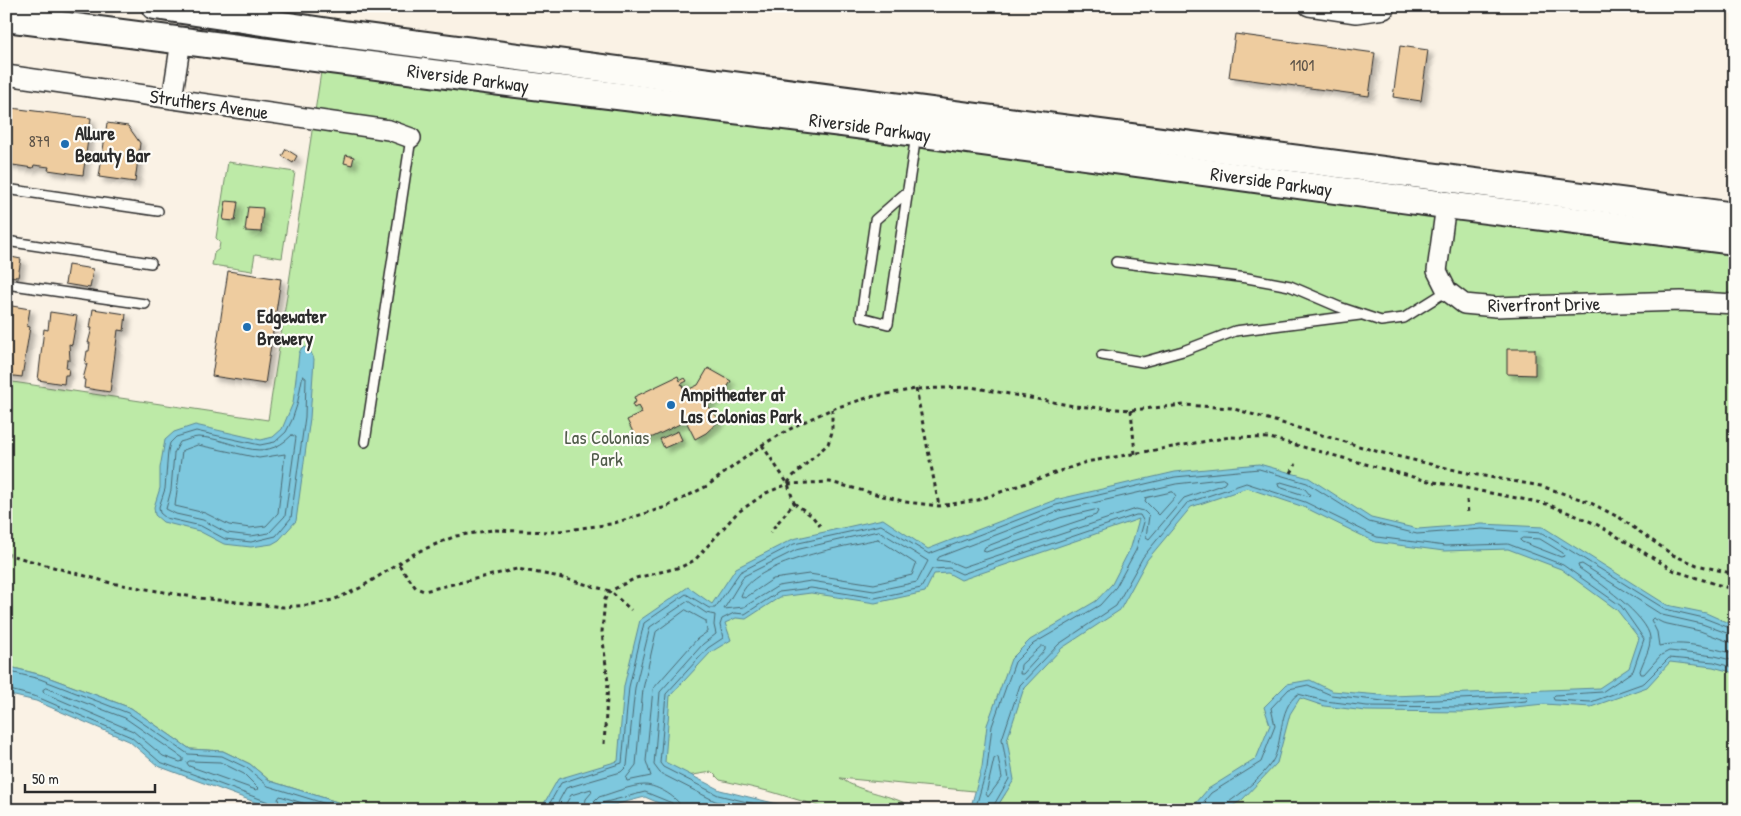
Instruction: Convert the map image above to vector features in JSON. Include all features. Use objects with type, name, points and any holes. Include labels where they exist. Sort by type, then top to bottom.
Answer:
[{"type":"main road","name":"Riverside Parkway","points":[[155,6],[393,41],[1735,216]]},
{"type":"main road","name":"Riverside Parkway","points":[[6,18],[916,133],[1446,204],[1735,240]]},
{"type":"street","points":[[1309,6],[1356,14],[1384,8]]},
{"type":"street","points":[[172,99],[181,40]]},
{"type":"street","name":"Struthers Avenue","points":[[6,75],[389,130],[411,138]]},
{"type":"street","points":[[1446,204],[1437,271],[1446,290]]},
{"type":"street","name":"Riverfront Drive","points":[[1446,290],[1464,304],[1496,307],[1681,301],[1735,304]]},
{"type":"lane","points":[[908,191],[875,220],[861,318],[888,324],[908,191],[916,133]]},
{"type":"lane","points":[[365,442],[411,138]]},
{"type":"lane","points":[[6,189],[158,211]]},
{"type":"lane","points":[[6,242],[151,263]]},
{"type":"lane","points":[[1116,262],[1247,278],[1290,286],[1381,321],[1404,318],[1446,290]]},
{"type":"lane","points":[[6,284],[145,304]]},
{"type":"lane","points":[[1102,355],[1143,362],[1183,351],[1235,331],[1362,314]]},
{"type":"path","points":[[6,554],[111,583],[199,598],[283,607],[309,605],[333,600],[360,588],[417,552],[456,536],[492,530],[552,532],[612,524],[666,507],[706,486],[762,445],[799,424],[832,409],[870,397],[916,389],[971,387],[1074,406],[1131,410],[1184,405],[1230,408],[1379,452],[1472,474],[1541,486],[1581,499],[1620,518],[1673,554],[1697,565],[1735,574]]},
{"type":"path","points":[[916,389],[939,506]]},
{"type":"path","points":[[788,484],[792,477],[828,444],[832,432],[832,409]]},
{"type":"path","points":[[1131,410],[1135,454]]},
{"type":"path","points":[[604,744],[608,683],[602,632],[605,599],[610,591],[636,578],[681,567],[695,560],[737,513],[766,493],[788,484],[830,482],[906,502],[939,506],[978,500],[1086,462],[1230,437],[1270,438],[1424,480],[1547,504],[1596,524],[1675,571],[1735,590]]},
{"type":"path","points":[[762,445],[788,484],[794,503],[812,516],[820,526]]},
{"type":"path","points":[[1291,473],[1296,464]]},
{"type":"path","points":[[1467,500],[1468,515]]},
{"type":"path","points":[[770,532],[794,503]]},
{"type":"path","points":[[399,565],[416,588],[424,591],[518,569],[555,576],[610,591],[632,610]]},
{"type":"green space","name":"Las Colonias Park","points":[[321,72],[1735,249],[1735,810],[995,810],[1005,794],[840,778],[858,787],[908,804],[917,810],[831,810],[772,792],[720,780],[712,772],[592,791],[537,810],[363,810],[270,781],[250,764],[223,751],[190,749],[131,708],[42,675],[6,666],[6,381],[268,420]]},
{"type":"green space","points":[[228,162],[295,172],[282,258],[255,254],[252,271],[212,265],[214,253],[219,249],[220,242],[216,238]]},
{"type":"water","points":[[302,347],[309,348],[314,359],[310,418],[296,521],[279,540],[272,544],[251,547],[224,544],[199,531],[163,522],[155,515],[154,507],[160,488],[160,468],[165,440],[174,432],[195,425],[261,440],[273,437],[282,429],[293,403],[299,353]]},
{"type":"water","points":[[1259,464],[1309,478],[1371,518],[1418,529],[1482,524],[1543,527],[1667,605],[1706,613],[1735,626],[1735,673],[1713,667],[1670,662],[1647,687],[1591,707],[1544,704],[1465,712],[1366,711],[1324,706],[1300,698],[1290,714],[1277,763],[1242,800],[1226,810],[1190,810],[1208,789],[1256,759],[1270,725],[1264,707],[1287,684],[1310,680],[1332,691],[1392,696],[1599,688],[1629,668],[1639,638],[1617,610],[1561,569],[1508,549],[1444,551],[1375,542],[1304,507],[1247,488],[1191,507],[1147,560],[1120,610],[1062,648],[1024,688],[1007,740],[1014,780],[995,810],[970,810],[982,767],[987,725],[1011,659],[1030,640],[1096,601],[1112,584],[1131,547],[1139,519],[961,580],[948,573],[934,574],[925,592],[875,603],[811,593],[780,597],[746,619],[736,618],[725,623],[731,640],[711,652],[670,696],[665,762],[720,790],[802,810],[675,810],[645,797],[594,810],[537,810],[542,807],[558,779],[618,761],[624,686],[640,620],[688,587],[712,604],[736,568],[793,539],[883,519],[928,549],[1055,500],[1175,472]]},
{"type":"water","points":[[6,666],[42,675],[131,708],[190,749],[223,751],[250,764],[270,781],[363,810],[276,810],[158,766],[129,741],[36,701],[6,694]]},
{"type":"building","points":[[1235,34],[1375,53],[1369,96],[1229,77]]},
{"type":"building","points":[[1400,46],[1428,50],[1421,101],[1393,97]]},
{"type":"building","points":[[11,108],[91,118],[83,175],[48,170],[49,167],[34,165],[33,168],[6,164],[6,141]]},
{"type":"building","points":[[107,123],[128,126],[140,143],[135,182],[99,177]]},
{"type":"building","points":[[286,149],[297,156],[293,163],[282,156]]},
{"type":"building","points":[[346,155],[354,157],[352,165],[344,163]]},
{"type":"building","points":[[226,201],[238,202],[235,221],[223,220]]},
{"type":"building","points":[[248,207],[263,208],[261,232],[245,231]]},
{"type":"building","points":[[6,256],[21,259],[18,277],[6,276]]},
{"type":"building","points":[[68,265],[93,269],[90,288],[65,284]]},
{"type":"building","name":"Edgewater Brewery","points":[[228,271],[281,279],[265,384],[212,376]]},
{"type":"building","points":[[6,305],[30,309],[27,326],[30,327],[22,377],[6,375]]},
{"type":"building","points":[[93,309],[126,314],[124,331],[118,330],[110,392],[84,388],[85,380],[83,379],[87,364],[85,364],[87,351],[89,351],[90,343],[88,343],[92,328],[90,328]]},
{"type":"building","points":[[50,312],[77,316],[72,345],[69,344],[70,360],[67,360],[66,368],[69,369],[68,375],[65,375],[64,384],[38,380],[44,329],[48,330]]},
{"type":"building","points":[[1507,349],[1535,349],[1535,375],[1507,374]]},
{"type":"building","name":"Ampitheater at Las Colonias Park","points":[[708,368],[731,381],[727,388],[707,406],[720,420],[706,433],[695,439],[686,421],[653,437],[637,440],[627,420],[642,413],[638,406],[634,408],[632,404],[636,402],[634,397],[678,376],[680,381],[685,378],[687,381],[681,384],[685,391],[698,385]]},
{"type":"building","points":[[678,431],[682,440],[664,448],[660,439]]},
{"type":"place","name":"Allure Beauty Bar","points":[[65,144]]},
{"type":"place","name":"Edgewater Brewery","points":[[247,327]]},
{"type":"place","name":"Ampitheater at Las Colonias Park","points":[[671,405]]}]
